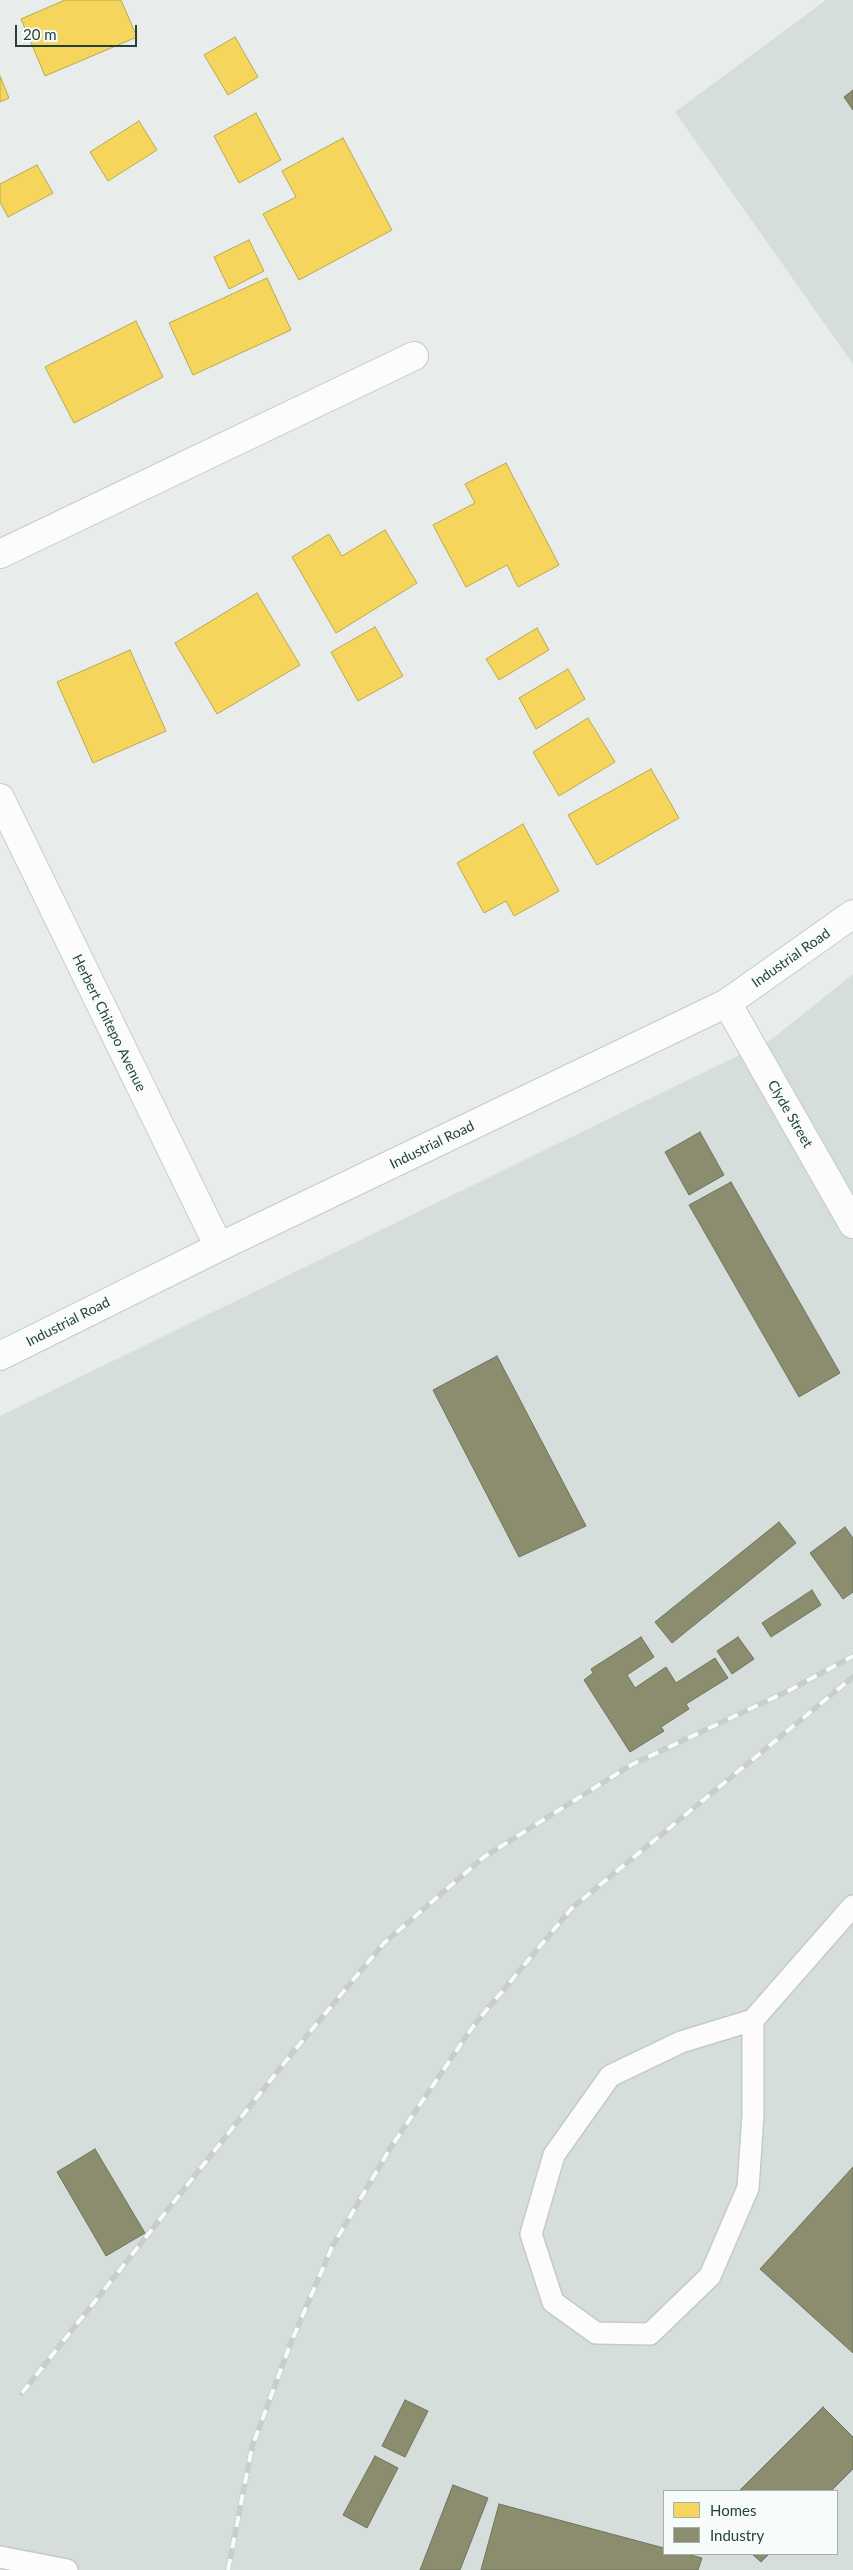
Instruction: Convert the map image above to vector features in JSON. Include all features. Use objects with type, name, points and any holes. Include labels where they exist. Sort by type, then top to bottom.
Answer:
[{"type":"street","points":[[0,554],[414,356]]},
{"type":"street","name":"Herbert Chitepo Avenue","points":[[0,798],[219,1247]]},
{"type":"street","name":"Industrial Road","points":[[0,1356],[219,1247],[727,1003],[853,914]]},
{"type":"street","name":"Clyde Street","points":[[727,1003],[853,1224]]},
{"type":"lane","points":[[753,2020],[753,2115],[748,2188],[710,2276],[650,2334],[596,2333],[553,2302],[531,2234],[554,2155],[610,2076],[681,2042],[753,2020],[853,1906]]},
{"type":"lane","points":[[0,2557],[67,2570]]},
{"type":"shaded area","points":[[826,0],[853,0],[853,364],[675,112]]},
{"type":"shaded area","points":[[853,974],[853,2570],[71,2570],[0,2551],[0,1416],[772,1039]]},
{"type":"building: Homes","points":[[65,0],[121,0],[137,37],[45,76],[21,19]]},
{"type":"building: Homes","points":[[235,37],[258,77],[228,95],[204,55]]},
{"type":"building: Homes","points":[[0,76],[9,98],[0,102]]},
{"type":"building: Homes","points":[[256,113],[281,160],[239,183],[214,136]]},
{"type":"building: Homes","points":[[139,121],[157,150],[108,181],[90,152]]},
{"type":"building: Homes","points":[[343,138],[392,230],[299,280],[263,214],[296,197],[282,171]]},
{"type":"building: Homes","points":[[37,165],[53,193],[8,217],[0,202],[0,184]]},
{"type":"building: Homes","points":[[249,240],[264,271],[229,289],[214,257]]},
{"type":"building: Homes","points":[[267,278],[291,330],[193,375],[169,323]]},
{"type":"building: Homes","points":[[136,321],[163,377],[74,423],[45,367]]},
{"type":"building: Homes","points":[[506,463],[559,565],[518,587],[507,565],[466,587],[433,525],[475,503],[465,484]]},
{"type":"building: Homes","points":[[385,530],[417,583],[336,633],[292,557],[329,534],[342,556]]},
{"type":"building: Homes","points":[[257,593],[300,665],[217,714],[175,643]]},
{"type":"building: Homes","points":[[375,627],[403,676],[358,701],[331,652]]},
{"type":"building: Homes","points":[[537,628],[549,650],[499,680],[486,659]]},
{"type":"building: Homes","points":[[130,650],[166,731],[93,763],[57,682]]},
{"type":"building: Homes","points":[[568,669],[585,699],[536,729],[519,698]]},
{"type":"building: Homes","points":[[588,718],[615,762],[559,796],[533,752]]},
{"type":"building: Homes","points":[[651,769],[679,818],[597,865],[568,815]]},
{"type":"building: Homes","points":[[523,824],[559,891],[514,916],[506,901],[484,913],[457,863]]},
{"type":"building: Industry","points":[[853,90],[853,110],[844,97]]},
{"type":"building: Industry","points":[[700,1132],[724,1175],[689,1195],[665,1152]]},
{"type":"building: Industry","points":[[731,1182],[840,1373],[799,1397],[689,1205]]},
{"type":"building: Industry","points":[[497,1356],[586,1526],[519,1557],[433,1390]]},
{"type":"building: Industry","points":[[779,1522],[796,1543],[672,1643],[655,1622]]},
{"type":"building: Industry","points":[[845,1527],[853,1538],[853,1592],[843,1599],[810,1553]]},
{"type":"building: Industry","points":[[812,1590],[821,1605],[771,1637],[762,1623]]},
{"type":"building: Industry","points":[[641,1637],[654,1657],[627,1675],[635,1688],[666,1667],[676,1683],[715,1658],[728,1678],[686,1704],[689,1709],[661,1727],[664,1731],[630,1752],[584,1680],[593,1673],[591,1669]]},
{"type":"building: Industry","points":[[738,1637],[754,1659],[732,1674],[717,1651]]},
{"type":"building: Industry","points":[[95,2149],[145,2233],[106,2256],[57,2172]]},
{"type":"building: Industry","points":[[853,2167],[853,2353],[760,2269]]},
{"type":"building: Industry","points":[[405,2400],[428,2411],[405,2457],[382,2446]]},
{"type":"building: Industry","points":[[823,2407],[853,2437],[853,2469],[832,2490],[740,2490]]},
{"type":"building: Industry","points":[[375,2456],[398,2468],[367,2528],[343,2515]]},
{"type":"building: Industry","points":[[453,2485],[488,2498],[460,2570],[420,2570]]},
{"type":"building: Industry","points":[[499,2504],[663,2548],[663,2555],[691,2555],[702,2558],[698,2570],[481,2570]]},
{"type":"building: Industry","points":[[753,2555],[768,2555],[761,2562]]},
{"type":"railway","points":[[22,2393],[289,2057],[384,1943],[484,1857],[631,1765],[790,1690],[853,1656]]},
{"type":"railway","points":[[228,2570],[252,2447],[290,2345],[332,2247],[391,2147],[474,2025],[572,1908],[853,1677]]}]
